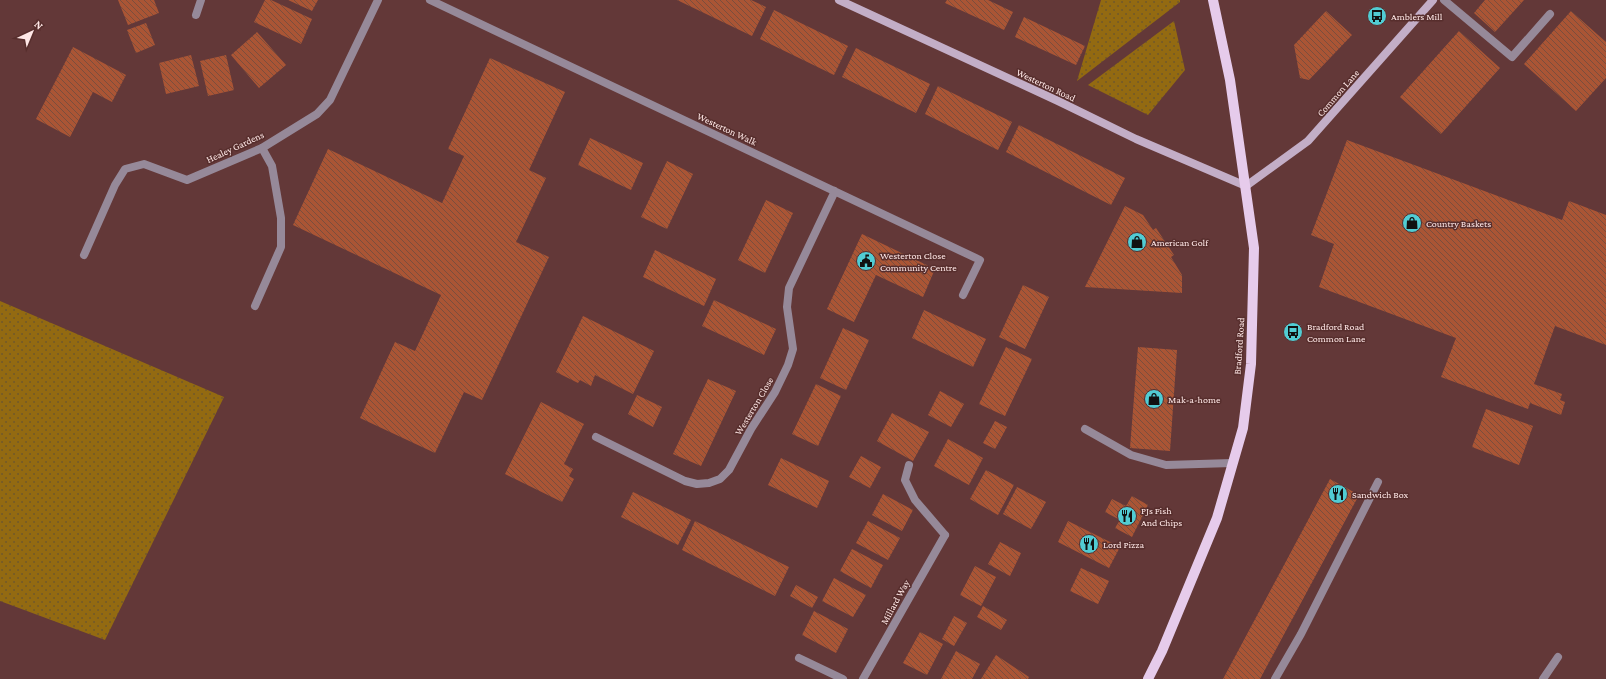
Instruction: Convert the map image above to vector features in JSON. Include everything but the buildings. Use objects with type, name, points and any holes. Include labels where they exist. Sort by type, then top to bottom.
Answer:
[{"type":"main road","name":"Bradford Road","points":[[1148,679],[1162,651],[1217,518],[1242,428],[1251,364],[1254,248],[1230,80],[1213,0]]},
{"type":"street","points":[[196,15],[201,0]]},
{"type":"street","name":"Healey Gardens","points":[[84,255],[115,185],[125,169],[144,164],[187,180],[262,148],[317,114],[330,100],[378,0]]},
{"type":"street","name":"Westerton Walk","points":[[430,0],[980,260],[963,294]]},
{"type":"street","name":"Westerton Road","points":[[839,0],[1058,101],[1136,139],[1246,186]]},
{"type":"street","name":"Common Lane","points":[[1246,186],[1308,141],[1433,0]]},
{"type":"street","points":[[1444,0],[1512,57],[1550,14]]},
{"type":"street","points":[[255,306],[281,247],[281,218],[272,166],[262,148]]},
{"type":"street","name":"Westerton Close","points":[[596,437],[685,481],[697,484],[714,481],[729,470],[751,429],[776,392],[788,365],[793,349],[787,307],[788,288],[835,191]]},
{"type":"street","points":[[1085,429],[1131,455],[1166,465],[1232,463]]},
{"type":"street","name":"Millard Way","points":[[863,679],[944,535],[915,500],[905,480],[909,465]]},
{"type":"street","points":[[1275,679],[1301,634],[1378,482]]},
{"type":"street","points":[[1543,679],[1558,657]]},
{"type":"street","points":[[799,658],[843,679]]},
{"type":"shaded area","points":[[1101,0],[1180,0],[1180,2],[1077,81]]},
{"type":"shaded area","points":[[1174,21],[1185,70],[1148,115],[1088,85]]},
{"type":"shaded area","points":[[0,301],[224,397],[105,640],[0,601]]},
{"type":"place","name":"Amblers Mill","points":[[1377,16]]},
{"type":"place","name":"Country Baskets","points":[[1412,223]]},
{"type":"place","name":"American Golf","points":[[1137,242]]},
{"type":"place","name":"Westerton Close Community Centre","points":[[866,261]]},
{"type":"place","name":"Bradford Road Common Lane","points":[[1293,332]]},
{"type":"place","name":"Mak-a-home","points":[[1154,399]]},
{"type":"place","name":"Sandwich Box","points":[[1338,494]]},
{"type":"place","name":"PJs Fish And Chips","points":[[1127,516]]},
{"type":"place","name":"Lord Pizza","points":[[1089,544]]}]
